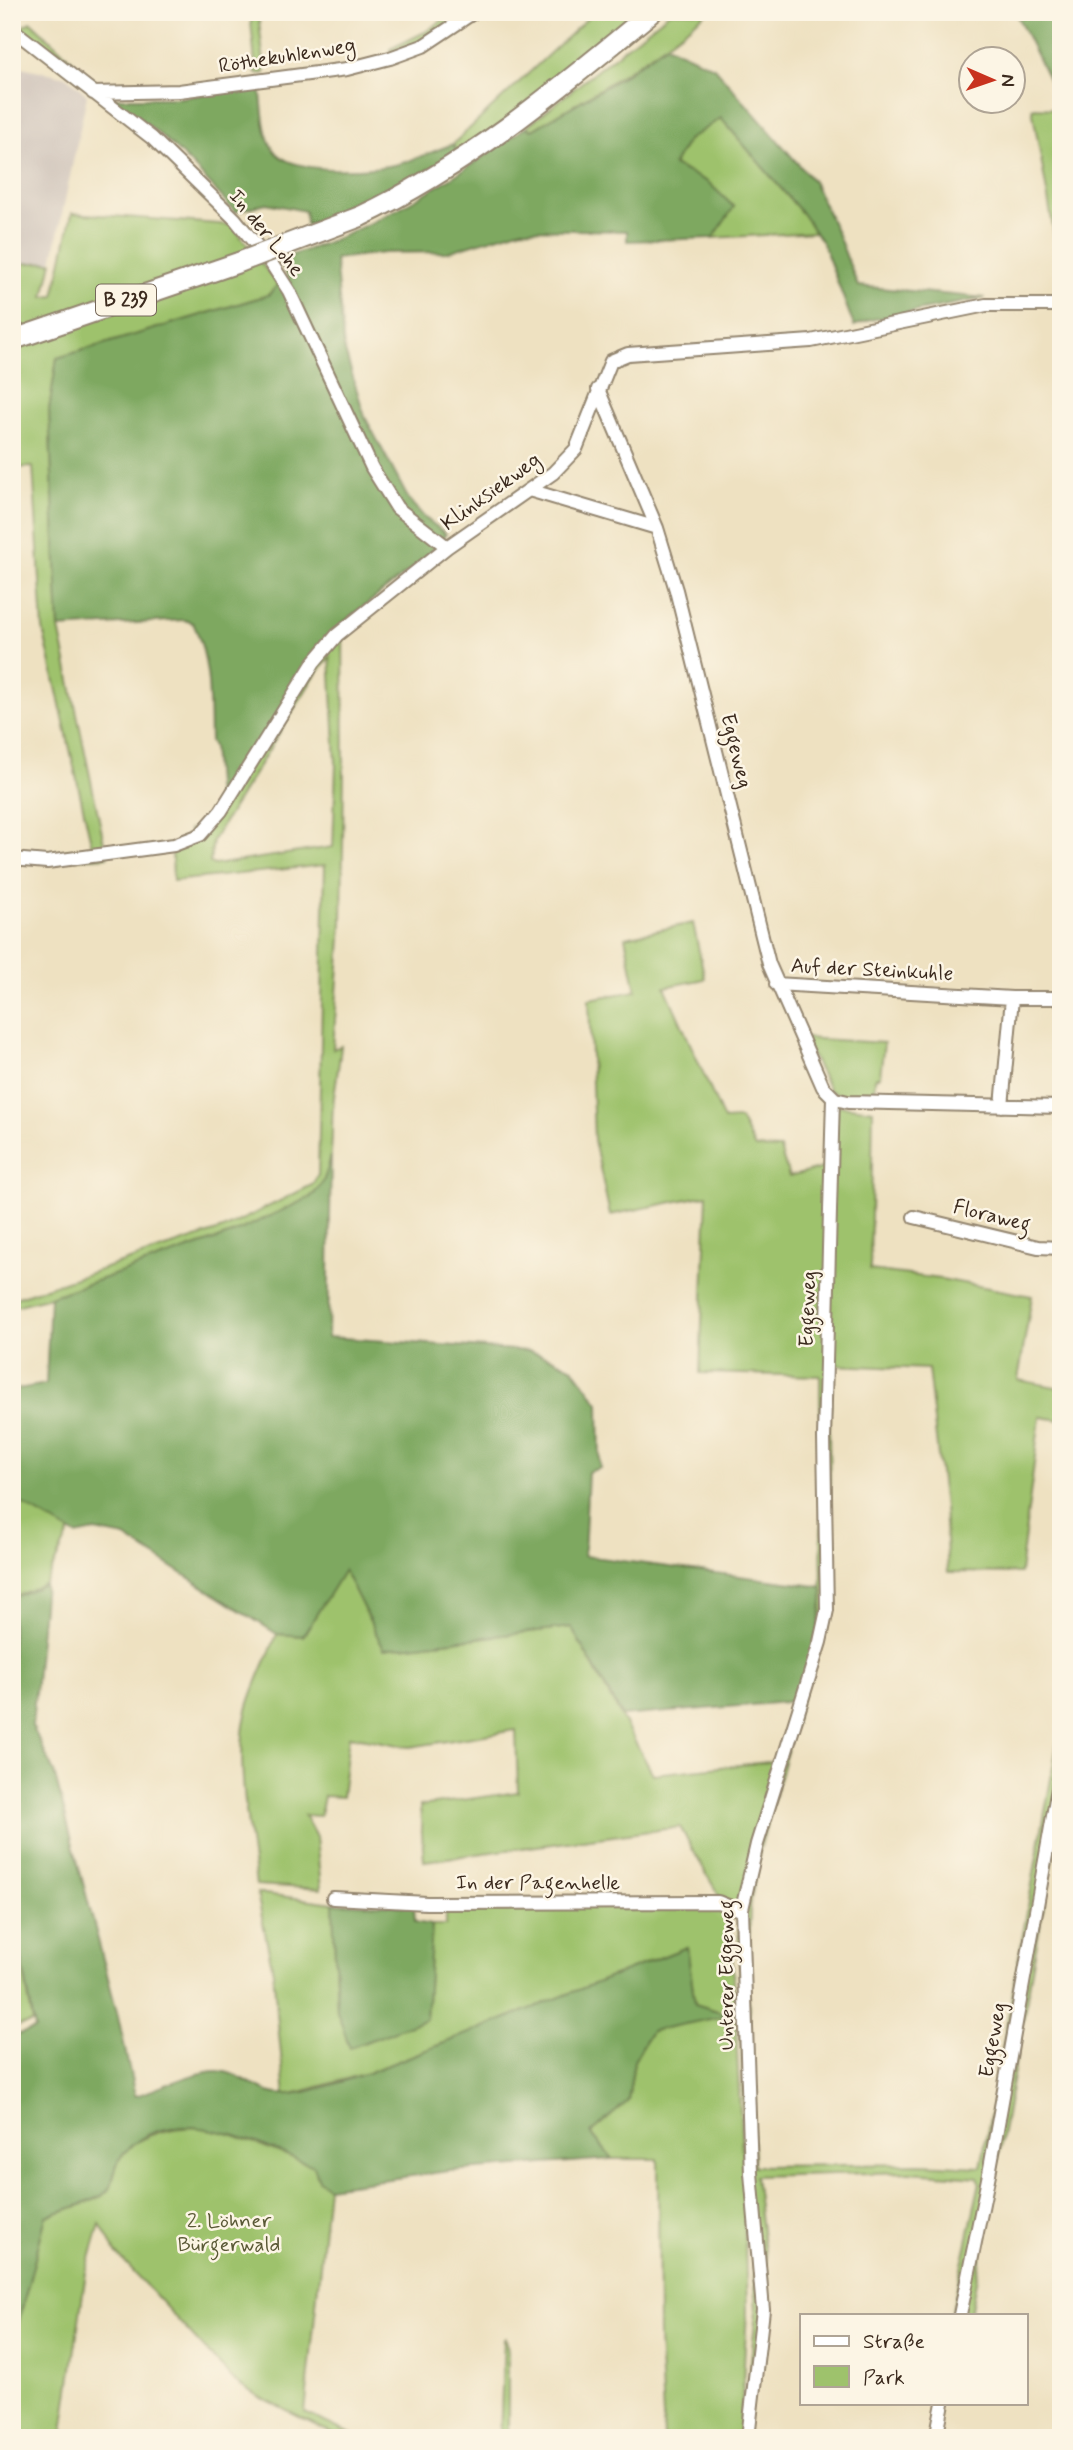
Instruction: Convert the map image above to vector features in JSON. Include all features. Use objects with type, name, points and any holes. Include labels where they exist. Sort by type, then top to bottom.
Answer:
[{"type":"main road","name":"B 239","points":[[12,340],[240,262],[359,217],[426,181],[500,134],[652,12]]},
{"type":"street","name":"Röthekuhlenweg","points":[[93,93],[179,91],[347,69],[423,46],[474,12]]},
{"type":"street","name":"In der Lohe","points":[[12,29],[152,138],[235,219],[271,263],[289,291],[372,468],[397,508],[447,547]]},
{"type":"street","name":"Klinksiekweg","points":[[12,859],[47,862],[87,857],[174,845],[200,835],[221,811],[322,653],[337,635],[447,547],[553,473],[576,449],[611,361],[628,355],[811,341],[986,305],[1061,306]]},
{"type":"street","name":"Eggeweg","points":[[598,389],[657,528],[676,590],[776,984]]},
{"type":"street","points":[[529,490],[657,528]]},
{"type":"street","name":"Auf der Steinkuhle","points":[[833,1097],[822,1087],[776,984],[1061,999]]},
{"type":"street","points":[[1002,1106],[1012,998]]},
{"type":"street","name":"Eggeweg","points":[[824,1438],[833,1097]]},
{"type":"street","points":[[833,1097],[865,1103],[1061,1107]]},
{"type":"street","name":"Floraweg","points":[[914,1217],[1038,1247],[1061,1248]]},
{"type":"street","name":"Unterer Eggeweg","points":[[748,2438],[763,2310],[751,2159],[742,1909],[757,1844],[820,1642],[827,1610],[824,1438]]},
{"type":"street","name":"Eggeweg","points":[[960,2314],[989,2174],[1061,1771]]},
{"type":"street","name":"In der Pagenhelle","points":[[333,1898],[427,1903],[718,1902],[742,1909]]},
{"type":"street","points":[[936,2438],[943,2404]]},
{"type":"shaded area","points":[[12,65],[67,77],[87,95],[52,262],[12,264]]},
{"type":"green space","points":[[250,12],[258,12],[265,73],[256,74]]},
{"type":"green space","points":[[455,12],[465,12],[421,41],[391,52],[390,49],[425,32]]},
{"type":"green space","points":[[594,12],[634,12],[506,121],[458,153],[453,144]]},
{"type":"green space","points":[[670,12],[707,12],[665,45],[600,89],[532,130],[526,127]]},
{"type":"green space","points":[[1015,12],[1061,12],[1061,105]]},
{"type":"green space","points":[[31,22],[78,66],[74,70],[19,28]]},
{"type":"green space","points":[[666,45],[714,67],[813,181],[858,286],[985,298],[870,320],[854,326],[823,244],[802,213],[721,118],[688,140],[673,165],[708,182],[734,207],[713,238],[627,241],[627,231],[522,229],[448,252],[384,253],[335,259],[344,348],[365,417],[409,500],[424,517],[446,534],[423,560],[343,623],[218,810],[213,747],[210,741],[206,666],[193,623],[184,620],[59,628],[49,410],[57,358],[268,295],[278,285],[290,281],[278,260],[341,237],[418,198],[526,127],[532,130],[620,78]]},
{"type":"green space","points":[[260,86],[269,142],[282,158],[296,164],[334,169],[390,166],[453,144],[458,153],[385,195],[306,225],[305,211],[266,203],[235,212],[161,136],[109,98],[179,98]]},
{"type":"green space","points":[[1032,108],[1061,109],[1061,272]]},
{"type":"green space","points":[[721,118],[816,232],[713,238],[734,206],[673,165],[688,140]]},
{"type":"green space","points":[[72,213],[232,225],[278,285],[268,295],[57,358],[49,410],[59,628],[107,857],[12,862],[12,850],[52,853],[92,847],[43,629],[33,467],[12,468],[12,264],[52,262],[44,297],[54,296]]},
{"type":"green space","points":[[343,623],[342,924],[333,1049],[341,1046],[333,1106],[331,1156],[325,1179],[309,1198],[229,1235],[50,1297],[12,1307],[12,1299],[223,1229],[312,1185],[318,1175],[325,865],[173,881],[172,849],[191,843],[189,830],[205,824]],"holes":[[[330,657],[336,763],[333,847],[214,865],[210,863],[213,840],[314,677]]]},
{"type":"green space","points":[[693,923],[705,979],[665,987],[724,1120],[740,1119],[755,1148],[780,1149],[789,1177],[826,1167],[826,1101],[873,1110],[870,1270],[941,1279],[1032,1296],[1018,1380],[1061,1388],[1061,1420],[1040,1417],[1020,1573],[948,1572],[944,1508],[928,1369],[832,1365],[829,1437],[831,1591],[760,1849],[750,1905],[748,1992],[754,2166],[920,2164],[981,2167],[1061,1723],[1061,1809],[970,2314],[951,2314],[980,2182],[978,2177],[910,2172],[755,2176],[767,2269],[768,2315],[743,2438],[756,2311],[745,2172],[738,1903],[720,1898],[680,1827],[424,1861],[420,1806],[518,1792],[516,1730],[410,1747],[349,1736],[342,1797],[324,1796],[320,1816],[304,1815],[316,1837],[321,1889],[256,1885],[243,1776],[246,1714],[277,1634],[303,1636],[344,1569],[384,1649],[571,1627],[653,1774],[778,1761],[822,1610],[820,1376],[700,1373],[707,1195],[610,1215],[594,1140],[589,999],[636,991],[625,937]]},
{"type":"green space","points":[[803,1038],[884,1043],[880,1076],[875,1078],[874,1096],[852,1098],[830,1091]]},
{"type":"green space","points":[[331,1155],[328,1337],[529,1351],[573,1368],[599,1403],[600,1468],[588,1472],[584,1556],[823,1587],[817,1631],[797,1701],[622,1716],[571,1627],[384,1649],[344,1570],[303,1636],[277,1634],[125,1537],[95,1531],[76,1535],[12,1498],[12,1390],[46,1384],[50,1297],[229,1235],[309,1198],[324,1179]]},
{"type":"green space","points":[[12,1498],[70,1531],[45,1584],[17,1596],[12,1596]]},
{"type":"green space","points":[[45,1584],[32,1726],[54,1772],[118,2016],[135,2096],[188,2077],[218,2071],[279,2094],[318,2089],[368,2073],[687,1947],[695,2004],[724,2013],[725,2016],[651,2031],[634,2061],[628,2101],[591,2133],[612,2159],[449,2171],[328,2187],[319,2180],[314,2166],[243,2138],[191,2127],[166,2129],[143,2137],[123,2154],[105,2193],[98,2198],[46,2216],[12,2347],[12,2036],[35,2029],[16,1928],[12,1929],[12,1596]]},
{"type":"green space","points":[[257,1893],[333,1903],[337,2011],[426,2019],[432,1925],[446,1925],[446,1907],[713,1904],[730,1909],[747,2310],[740,2438],[664,2438],[659,2337],[658,2159],[612,2159],[591,2133],[628,2101],[634,2061],[651,2031],[724,2013],[695,2004],[687,1947],[368,2073],[285,2096],[273,1972]]},
{"type":"green space","points":[[333,1903],[414,1906],[415,1922],[432,1925],[426,2019],[350,2048],[337,2011]]},
{"type":"green space","points":[[16,1928],[33,2023],[12,2027],[12,1929]]},
{"type":"green space","name":"2. Löhner Bürgerwald","points":[[193,2127],[218,2129],[314,2166],[319,2180],[328,2187],[305,2413],[359,2438],[341,2438],[259,2397],[233,2380],[116,2253],[100,2224],[86,2272],[62,2438],[12,2438],[13,2343],[46,2216],[102,2196],[110,2186],[121,2156],[138,2141],[159,2132]]},
{"type":"green space","points":[[506,2338],[508,2438],[500,2438],[504,2339]]}]
